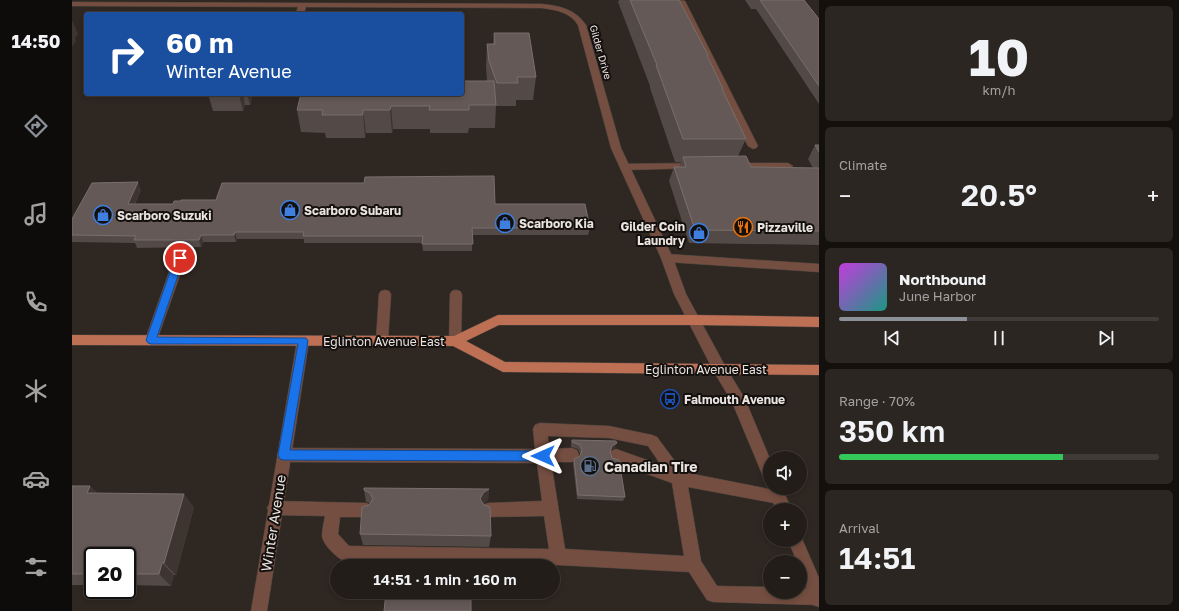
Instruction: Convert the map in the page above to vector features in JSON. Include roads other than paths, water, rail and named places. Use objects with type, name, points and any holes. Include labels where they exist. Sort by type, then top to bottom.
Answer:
[{"type":"main road","name":"Eglinton Avenue East","points":[[72,340],[455,341],[498,320],[695,320],[819,322]]},
{"type":"main road","name":"Eglinton Avenue East","points":[[455,341],[504,367],[819,370]]},
{"type":"street","points":[[681,1],[753,146]]},
{"type":"street","name":"Gilder Drive","points":[[72,4],[160,2],[301,10],[542,6],[560,8],[570,12],[579,19],[582,25],[616,148],[667,258],[680,294],[695,320]]},
{"type":"street","points":[[625,167],[703,166]]},
{"type":"street","points":[[726,166],[788,166]]},
{"type":"street","points":[[151,340],[180,258]]},
{"type":"street","points":[[667,258],[819,268]]},
{"type":"street","points":[[382,340],[385,294]]},
{"type":"street","points":[[455,341],[456,294]]},
{"type":"street","points":[[695,320],[719,368],[738,398],[763,459]]},
{"type":"street","name":"Winter Avenue","points":[[259,611],[303,341]]},
{"type":"street","points":[[558,558],[540,429],[609,432],[652,441],[679,478],[693,564],[713,594],[819,598],[799,547]]},
{"type":"street","points":[[284,455],[572,455]]},
{"type":"street","points":[[616,456],[679,478],[779,498]]},
{"type":"street","points":[[275,508],[366,510]]},
{"type":"street","points":[[488,510],[550,508]]},
{"type":"street","points":[[333,509],[330,536],[346,554],[558,558],[693,564]]},
{"type":"place","name":"Scarboro Subaru","points":[[290,210]]},
{"type":"place","name":"Scarboro Suzuki","points":[[103,215]]},
{"type":"place","name":"Scarboro Kia","points":[[505,223]]},
{"type":"place","name":"Pizzaville","points":[[743,227]]},
{"type":"place","name":"Gilder Coin Laundry","points":[[699,233]]},
{"type":"place","name":"Falmouth Avenue","points":[[670,399]]},
{"type":"place","name":"Canadian Tire","points":[[590,466]]}]
